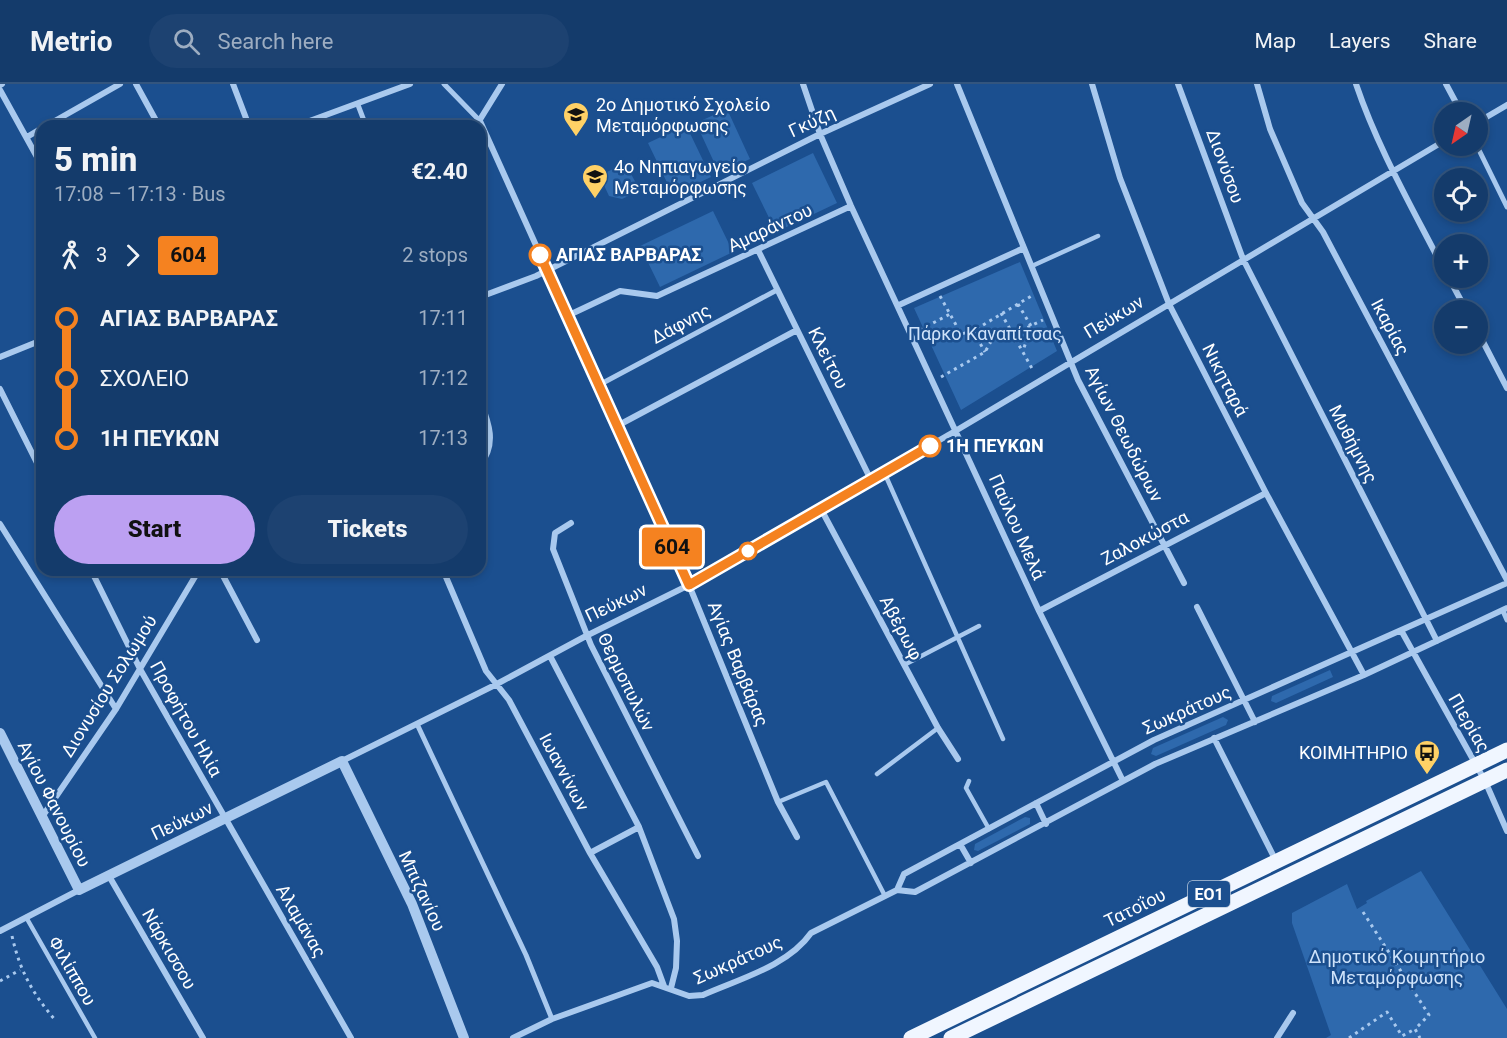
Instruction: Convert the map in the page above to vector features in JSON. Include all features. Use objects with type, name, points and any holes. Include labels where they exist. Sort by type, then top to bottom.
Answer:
[{"type":"main road","name":"Τατοΐου","points":[[911,1038],[1507,750]]},
{"type":"main road","name":"Τατοΐου","points":[[951,1038],[1507,770]]},
{"type":"street","points":[[56,120],[120,84]]},
{"type":"street","points":[[136,84],[156,120]]},
{"type":"street","points":[[233,84],[247,120]]},
{"type":"street","points":[[314,120],[411,84]]},
{"type":"street","name":"Αγίας Βαρβάρας","points":[[444,84],[475,120]]},
{"type":"street","points":[[480,120],[502,84]]},
{"type":"street","name":"Παύλου Μελά","points":[[803,84],[819,134],[851,206],[899,305],[1039,611],[1123,781]]},
{"type":"street","name":"Γκύζη","points":[[486,295],[536,276],[819,134],[930,84]]},
{"type":"street","name":"Αγίων Θεωδώρων","points":[[957,84],[1078,380],[1184,583]]},
{"type":"street","name":"Νικηταρά","points":[[1092,84],[1120,178],[1169,304],[1266,493],[1364,675]]},
{"type":"street","name":"Διονύσου","points":[[1178,84],[1243,259]]},
{"type":"street","name":"Ικαρίας","points":[[1257,84],[1270,129],[1302,203],[1314,218],[1507,582]]},
{"type":"street","points":[[1356,84],[1366,114],[1393,172],[1434,251]]},
{"type":"street","points":[[1446,84],[1456,102]]},
{"type":"street","points":[[0,90],[36,154]]},
{"type":"street","points":[[358,105],[364,120]]},
{"type":"street","points":[[1488,116],[1507,105]]},
{"type":"street","points":[[27,137],[36,132]]},
{"type":"street","name":"Αγίας Βαρβάρας","points":[[486,141],[689,585],[778,802],[796,837]]},
{"type":"street","name":"Πεύκων","points":[[0,931],[495,686],[586,636],[689,585],[957,430],[1434,147]]},
{"type":"street","points":[[1482,156],[1507,207]]},
{"type":"street","name":"Αμαράντου","points":[[567,316],[620,291],[657,296],[851,206]]},
{"type":"street","points":[[899,305],[1024,248]]},
{"type":"street","name":"Κλείτου","points":[[758,250],[871,480]]},
{"type":"street","name":"Μυθήμνης","points":[[1243,259],[1437,641]]},
{"type":"street","name":"Δάφνης","points":[[599,385],[777,290]]},
{"type":"street","points":[[617,426],[797,330]]},
{"type":"street","points":[[0,357],[36,342]]},
{"type":"street","points":[[1488,351],[1507,387]]},
{"type":"street","points":[[0,389],[36,461]]},
{"type":"street","points":[[486,415],[490,425],[490,444],[486,457]]},
{"type":"street","name":"Ζαλοκώστα","points":[[1039,611],[1266,493]]},
{"type":"street","name":"Αβέρωφ","points":[[821,509],[938,728],[958,759]]},
{"type":"street","name":"Θερμοπυλών","points":[[572,523],[555,533],[553,549],[586,636],[698,856]]},
{"type":"street","points":[[0,524],[116,709]]},
{"type":"street","name":"Προφήτου Ηλία","points":[[94,576],[140,669],[225,818]]},
{"type":"street","name":"Διονυσίου Σολωμού","points":[[42,817],[116,709],[196,576]]},
{"type":"street","points":[[223,576],[257,640]]},
{"type":"street","name":"Ιωαννίνων","points":[[446,576],[486,671],[495,686],[509,700],[590,853],[668,987]]},
{"type":"street","name":"Σωκράτους","points":[[897,890],[904,874],[1154,740],[1426,621],[1507,582]]},
{"type":"street","points":[[1197,608],[1255,722]]},
{"type":"street","points":[[1505,610],[1507,620]]},
{"type":"street","name":"Σωκράτους","points":[[513,1038],[552,1019],[652,983],[689,996],[703,995],[788,957],[802,945],[811,933],[897,890],[915,892],[1123,781],[1214,738],[1364,675],[1505,610]]},
{"type":"street","name":"Πιερίας","points":[[1401,632],[1485,781],[1507,831]]},
{"type":"street","points":[[550,656],[639,827],[674,919],[677,940],[676,968],[668,987]]},
{"type":"street","points":[[417,724],[526,955],[552,1019]]},
{"type":"street","name":"Αγίου Φανουρίου","points":[[0,733],[79,891]]},
{"type":"street","points":[[1214,738],[1276,861]]},
{"type":"street","name":"Μπιζανίου","points":[[342,761],[412,904],[464,1038]]},
{"type":"street","points":[[1036,803],[1046,824]]},
{"type":"street","name":"Αλαμάνας","points":[[225,818],[351,1038]]},
{"type":"street","points":[[590,853],[639,827]]},
{"type":"street","points":[[960,844],[971,863]]},
{"type":"street","name":"Νάρκισσου","points":[[109,876],[203,1038]]},
{"type":"street","points":[[1277,1038],[1293,1013]]},
{"type":"lane","points":[[1032,266],[1098,236]]},
{"type":"lane","points":[[884,472],[1003,739]]},
{"type":"lane","points":[[904,665],[979,626]]},
{"type":"lane","points":[[877,774],[938,728]]},
{"type":"lane","points":[[969,781],[966,789],[989,830]]},
{"type":"lane","points":[[778,802],[826,782],[885,896]]},
{"type":"lane","name":"Φιλίππου","points":[[26,917],[95,1038]]},
{"type":"path","points":[[936,288],[960,334],[973,331],[1042,290]]},
{"type":"path","points":[[1018,304],[1031,326],[1023,351]]},
{"type":"path","points":[[1001,313],[1039,381]]},
{"type":"path","points":[[912,334],[950,314]]},
{"type":"path","points":[[1013,334],[1053,315]]},
{"type":"path","points":[[934,381],[985,352],[993,338],[1010,329]]},
{"type":"path","points":[[973,331],[985,352]]},
{"type":"path","points":[[1349,1038],[1387,1012],[1402,1036],[1415,1029],[1429,1015],[1363,912]]},
{"type":"path","points":[[10,926],[21,970],[42,1005],[56,1020]]},
{"type":"path","points":[[0,981],[21,970]]},
{"type":"path","points":[[1415,1029],[1420,1038]]},
{"type":"green space","points":[[727,109],[750,159],[719,173],[696,123]]},
{"type":"green space","points":[[686,125],[711,177],[673,195],[648,143]]},
{"type":"green space","points":[[813,153],[837,203],[776,232],[752,183]]},
{"type":"green space","points":[[625,163],[637,185],[633,194],[622,199],[609,196],[602,181],[605,173]]},
{"type":"green space","points":[[713,211],[733,252],[660,287],[640,246]]},
{"type":"green space","name":"Πάρκο Καναπίτσας","points":[[1020,262],[1057,351],[961,410],[914,308]]},
{"type":"green space","points":[[1330,670],[1333,677],[1276,703],[1271,701],[1272,696]]},
{"type":"green space","points":[[1223,717],[1228,720],[1226,725],[1156,756],[1151,754],[1153,748]]},
{"type":"green space","points":[[1025,817],[1030,818],[1030,824],[978,851],[974,850],[975,844]]},
{"type":"green space","name":"Δημοτικό Κοιμητήριο Μεταμόρφωσης","points":[[1421,871],[1507,1009],[1507,1038],[1326,1038],[1331,1035],[1292,923],[1292,913],[1347,884],[1357,909],[1367,903],[1366,901]]},
{"type":"bus line","name":"604","points":[[540,255],[689,585],[930,446]]},
{"type":"place","name":"2ο Δημοτικό Σχολείο Μεταμόρφωσης","points":[[576,138]]},
{"type":"place","name":"4ο Νηπιαγωγείο Μεταμόρφωσης","points":[[595,200]]},
{"type":"place","name":"ΑΓΙΑΣ ΒΑΡΒΑΡΑΣ","points":[[540,255]]},
{"type":"place","name":"1Η ΠΕΥΚΩΝ","points":[[930,446]]},
{"type":"place","name":"ΚΟΙΜΗΤΗΡΙΟ","points":[[1427,776]]}]
